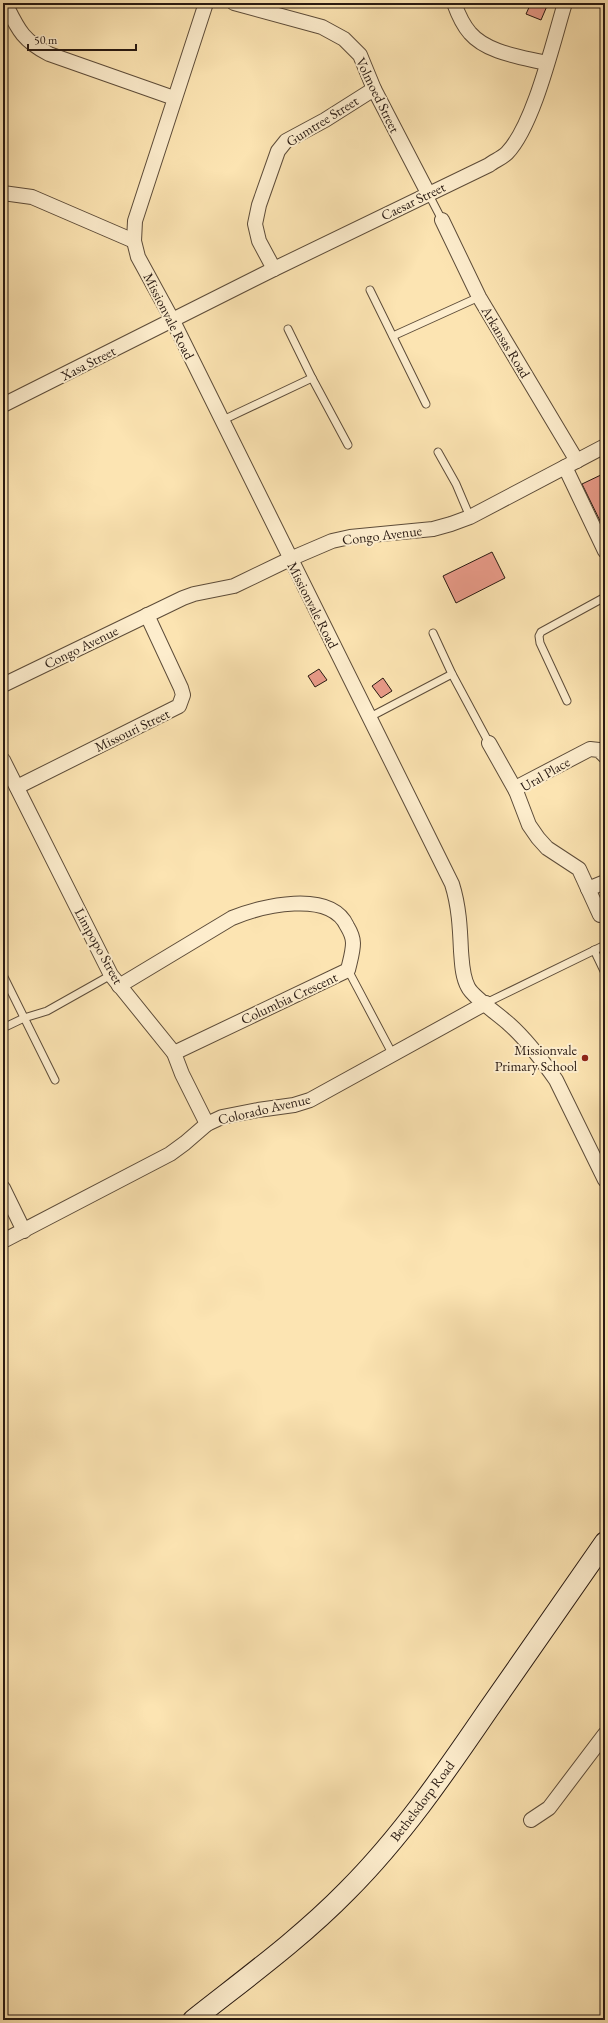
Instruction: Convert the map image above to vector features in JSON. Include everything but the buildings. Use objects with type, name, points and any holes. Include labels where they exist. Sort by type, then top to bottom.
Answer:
[{"type":"main road","name":"Bethelsdorp Road","points":[[193,2020],[312,1925],[348,1891],[381,1854],[465,1744],[605,1542]]},
{"type":"street","points":[[5,3],[21,34],[32,45],[49,54],[174,98]]},
{"type":"street","name":"Missionvale Road","points":[[206,3],[135,221],[134,241],[138,257],[173,320],[221,421],[452,884],[456,899],[464,972],[468,987],[474,996],[486,1003],[534,1050],[556,1080],[605,1180]]},
{"type":"street","name":"Volmoed Street","points":[[234,3],[322,27],[344,39],[360,55],[374,89],[428,193]]},
{"type":"street","points":[[454,3],[463,23],[471,34],[481,43],[505,52],[546,63]]},
{"type":"street","name":"Caesar Street","points":[[173,320],[428,193],[489,165],[506,154],[516,141],[530,113],[565,3]]},
{"type":"street","name":"Gumtree Street","points":[[274,269],[259,241],[255,224],[258,205],[278,151],[286,141],[325,120],[374,89]]},
{"type":"street","points":[[3,193],[32,197],[134,241]]},
{"type":"street","name":"Arkansas Road","points":[[442,220],[479,297],[571,464],[605,551]]},
{"type":"street","name":"Xasa Street","points":[[3,405],[173,320]]},
{"type":"street","name":"Congo Avenue","points":[[3,685],[147,615],[194,594],[234,586],[332,541],[350,537],[433,529],[470,517],[605,446]]},
{"type":"street","name":"Missouri Street","points":[[17,787],[179,706],[183,695],[181,688],[147,615]]},
{"type":"street","points":[[489,742],[516,791]]},
{"type":"street","name":"Ural Place","points":[[600,915],[578,870],[547,848],[538,838],[530,824],[516,791],[521,785],[590,749],[599,750],[605,756]]},
{"type":"street","name":"Limpopo Street","points":[[3,760],[115,980],[174,1053],[182,1074],[207,1124]]},
{"type":"street","points":[[588,889],[605,882]]},
{"type":"street","name":"Columbia Crescent","points":[[115,980],[232,918],[263,907],[282,904],[319,906],[334,910],[340,914],[352,934],[353,942],[348,970],[174,1053]]},
{"type":"street","name":"Colorado Avenue","points":[[3,1241],[170,1154],[207,1124],[236,1113],[294,1105],[310,1100],[393,1056],[486,1003]]},
{"type":"street","points":[[3,1188],[24,1231]]},
{"type":"street","points":[[531,1820],[542,1815],[549,1808],[605,1734]]},
{"type":"lane","points":[[428,193],[442,220]]},
{"type":"lane","points":[[370,290],[426,404]]},
{"type":"lane","points":[[393,336],[479,297]]},
{"type":"lane","points":[[288,329],[348,445]]},
{"type":"lane","points":[[221,421],[312,378]]},
{"type":"lane","points":[[438,452],[456,484],[470,517]]},
{"type":"lane","points":[[567,701],[540,643],[540,636],[542,632],[605,597]]},
{"type":"lane","points":[[433,632],[452,674],[489,742]]},
{"type":"lane","points":[[370,717],[452,674]]},
{"type":"lane","points":[[486,1003],[605,945]]},
{"type":"lane","points":[[594,950],[605,973]]},
{"type":"lane","points":[[348,970],[393,1056]]},
{"type":"lane","points":[[3,975],[54,1080]]},
{"type":"lane","points":[[3,1028],[24,1018],[47,1011],[115,980]]},
{"type":"place","name":"Missionvale Primary School","points":[[585,1058]]}]
